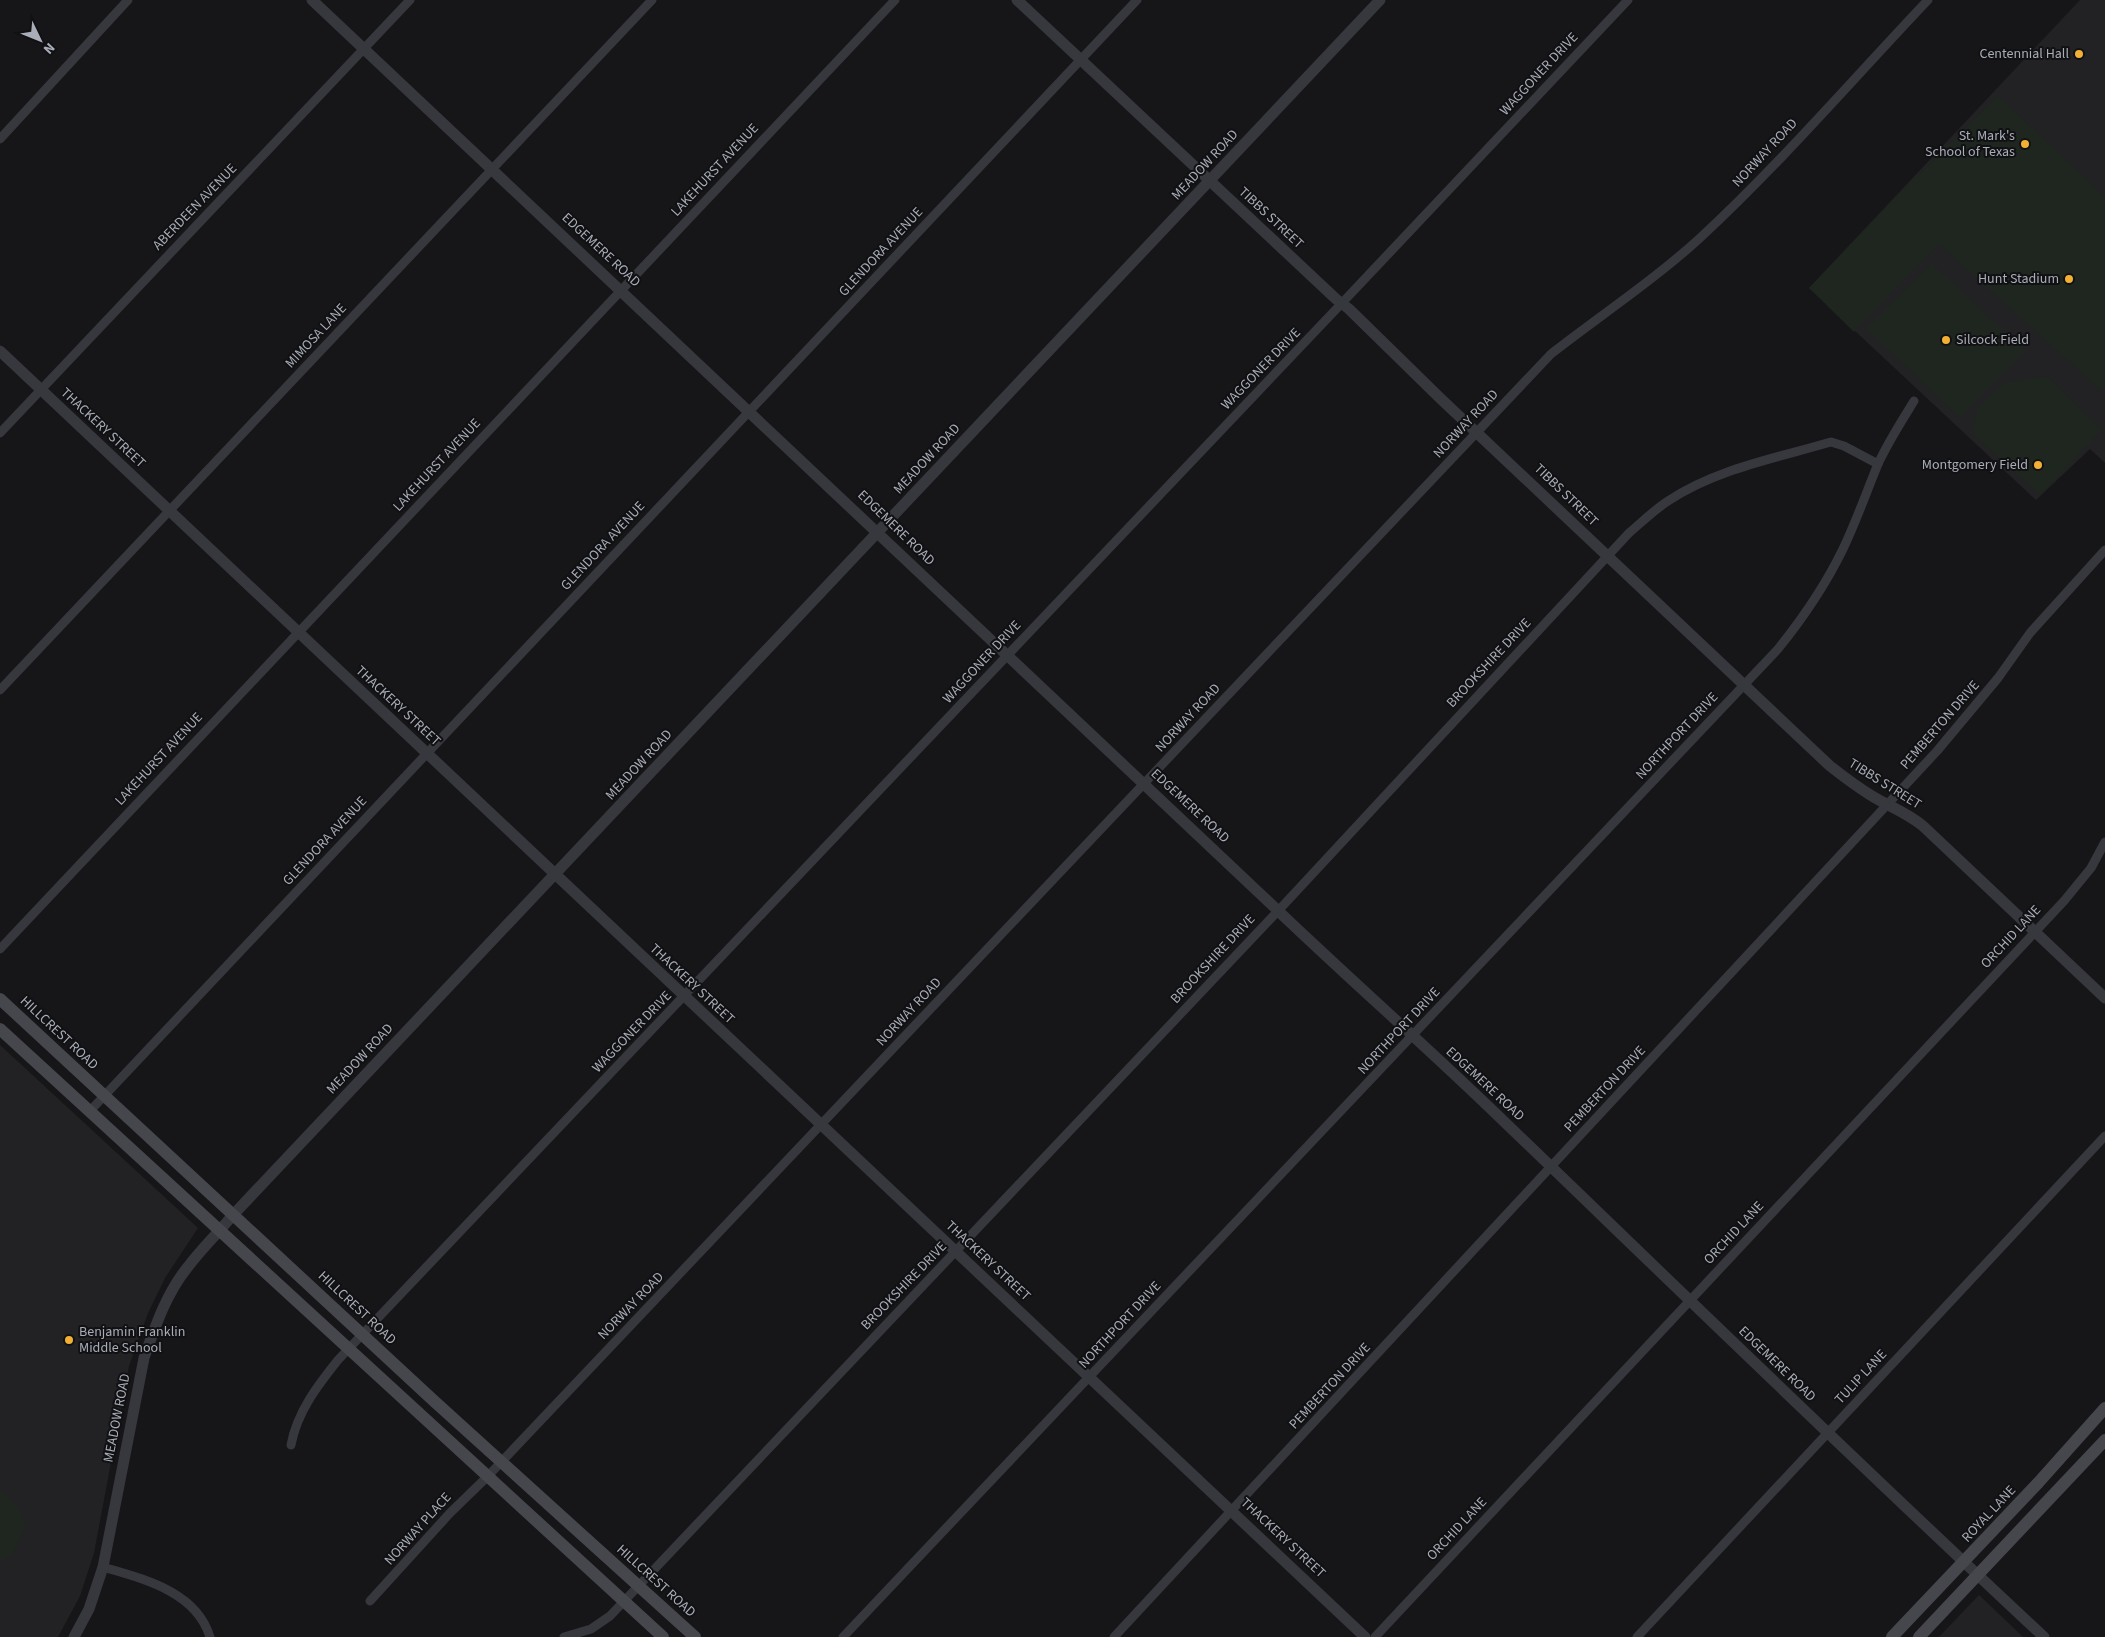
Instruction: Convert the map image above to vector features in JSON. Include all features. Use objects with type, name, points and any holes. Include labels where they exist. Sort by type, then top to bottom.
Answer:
[{"type":"main road","name":"HILLCREST ROAD","points":[[0,999],[233,1215],[487,1477],[663,1637]]},
{"type":"main road","name":"HILLCREST ROAD","points":[[0,1029],[219,1231],[502,1461],[696,1637]]},
{"type":"main road","name":"ROYAL LANE","points":[[1892,1637],[1964,1562],[2105,1408]]},
{"type":"main road","points":[[1920,1637],[2105,1440]]},
{"type":"street","points":[[0,139],[128,0]]},
{"type":"street","name":"EDGEMERE ROAD","points":[[312,0],[751,410],[2044,1637]]},
{"type":"street","name":"ABERDEEN AVENUE","points":[[0,433],[410,0]]},
{"type":"street","name":"MIMOSA LANE","points":[[0,690],[652,0]]},
{"type":"street","name":"LAKEHURST AVENUE","points":[[0,949],[894,0]]},
{"type":"street","name":"TIBBS STREET","points":[[1017,0],[1209,182],[1478,432],[1830,766],[1856,786],[1888,805],[1907,813],[1923,826],[2105,998]]},
{"type":"street","name":"GLENDORA AVENUE","points":[[89,1112],[1137,0]]},
{"type":"street","name":"MEADOW ROAD","points":[[74,1637],[89,1609],[103,1567],[144,1358],[154,1328],[178,1280],[233,1215],[1380,0]]},
{"type":"street","name":"WAGGONER DRIVE","points":[[291,1445],[299,1419],[313,1391],[355,1342],[685,997],[1628,0]]},
{"type":"street","name":"NORWAY ROAD","points":[[487,1477],[1551,354],[1636,291],[1700,238],[1746,194],[1928,0]]},
{"type":"street","name":"THACKERY STREET","points":[[0,351],[1365,1637]]},
{"type":"street","name":"NORTHPORT DRIVE","points":[[843,1637],[1778,649],[1808,611],[1842,552],[1878,464],[1914,401]]},
{"type":"street","name":"BROOKSHIRE DRIVE","points":[[564,1637],[583,1632],[601,1623],[623,1602],[1278,911],[1640,523],[1669,500],[1698,485],[1734,470],[1831,442],[1844,446],[1878,464]]},
{"type":"street","name":"PEMBERTON DRIVE","points":[[1114,1637],[1888,805],[1968,715],[1998,678],[2030,633],[2105,550]]},
{"type":"street","name":"ORCHID LANE","points":[[1375,1637],[2064,901],[2091,868],[2105,842]]},
{"type":"street","name":"TULIP LANE","points":[[1637,1637],[2105,1136]]},
{"type":"street","name":"NORWAY PLACE","points":[[370,1601],[450,1513],[487,1477]]},
{"type":"street","points":[[103,1567],[161,1585],[174,1593],[199,1616],[210,1637]]},
{"type":"shaded area","name":"St. Mark's School of Texas","points":[[2080,0],[2105,0],[2105,463],[2090,449],[2036,500],[1809,288]]},
{"type":"shaded area","points":[[1998,96],[2105,197],[2105,389],[2099,388],[2093,383],[1939,244],[1854,332],[1809,288],[1893,200]]},
{"type":"shaded area","name":"Silcock Field","points":[[1932,264],[2025,351],[1960,417],[1867,329]]},
{"type":"shaded area","name":"Montgomery Field","points":[[2047,376],[2102,430],[2040,495],[1973,434],[1977,408],[2004,383]]},
{"type":"shaded area","name":"Benjamin Franklin Middle School","points":[[0,1045],[198,1228],[165,1278],[148,1313],[129,1366],[94,1553],[80,1596],[58,1637],[0,1637]]},
{"type":"shaded area","points":[[0,1490],[18,1507],[26,1526],[11,1556],[0,1561]]},
{"type":"shaded area","points":[[1979,1595],[2023,1637],[1939,1637]]},
{"type":"place","name":"Centennial Hall","points":[[2079,54]]},
{"type":"place","name":"St. Mark's School of Texas","points":[[2025,144]]},
{"type":"place","name":"Hunt Stadium","points":[[2069,279]]},
{"type":"place","name":"Silcock Field","points":[[1946,340]]},
{"type":"place","name":"Montgomery Field","points":[[2038,465]]},
{"type":"place","name":"Benjamin Franklin Middle School","points":[[69,1340]]}]
